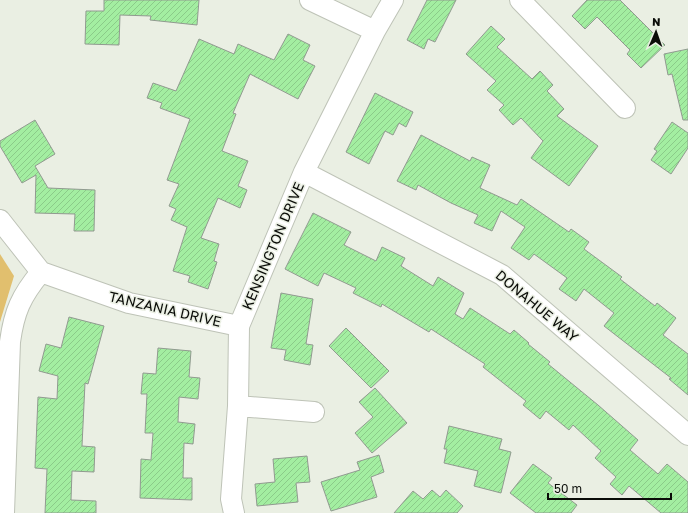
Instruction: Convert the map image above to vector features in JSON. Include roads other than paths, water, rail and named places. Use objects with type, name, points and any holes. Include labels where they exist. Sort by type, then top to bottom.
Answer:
[{"type":"street","points":[[310,0],[375,31]]},
{"type":"street","name":"KENSINGTON DRIVE","points":[[234,513],[231,499],[238,406],[239,326],[304,172],[375,31],[393,0]]},
{"type":"street","points":[[520,0],[625,108]]},
{"type":"street","name":"DONAHUE WAY","points":[[304,172],[502,274],[688,435]]},
{"type":"street","points":[[0,220],[41,272],[28,288],[16,312],[10,342],[4,513]]},
{"type":"street","name":"TANZANIA DRIVE","points":[[41,272],[129,303],[239,326]]},
{"type":"street","points":[[238,406],[314,412]]}]
